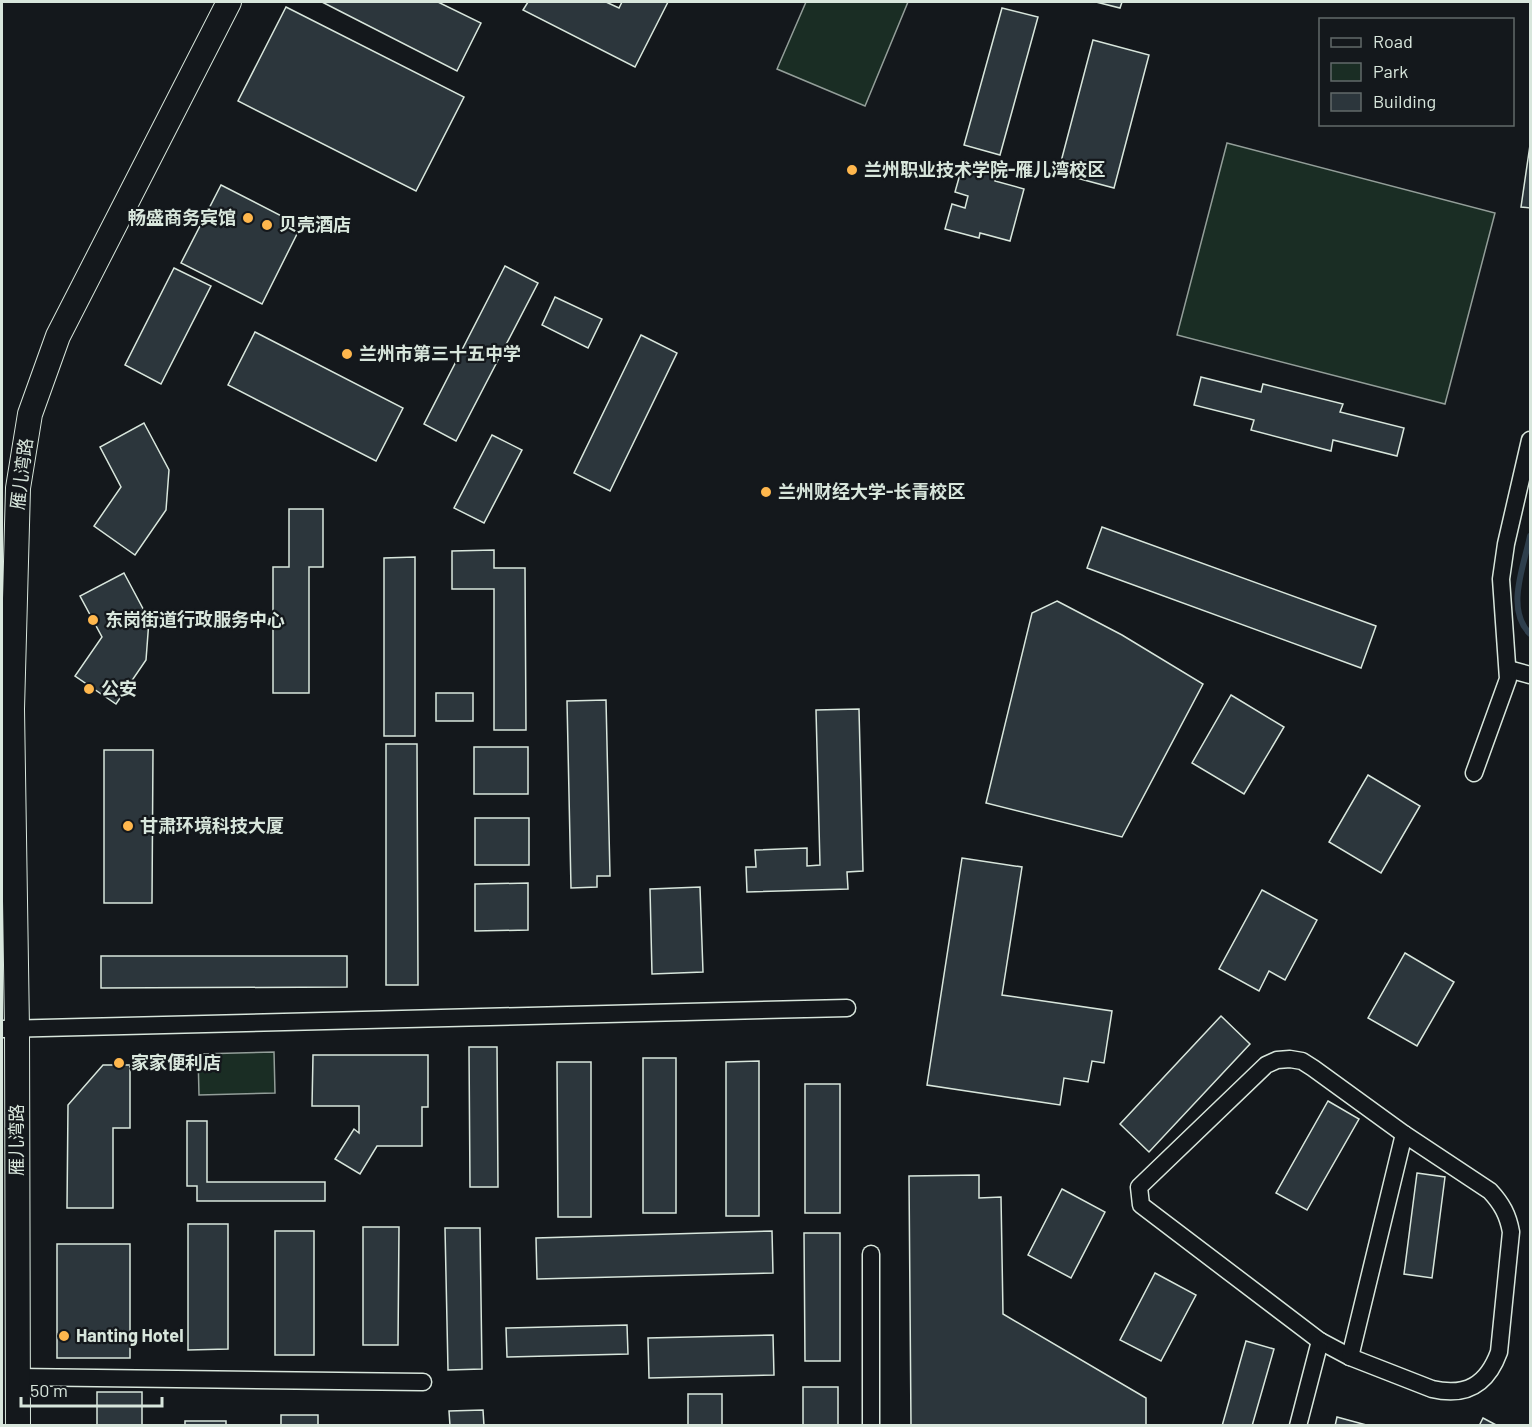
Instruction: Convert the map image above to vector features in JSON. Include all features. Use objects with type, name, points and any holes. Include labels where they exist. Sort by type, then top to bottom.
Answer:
[{"type":"main road","name":"雁儿湾路","points":[[18,1425],[9,1028],[7,709],[18,488],[30,414],[58,336],[229,2]]},
{"type":"street","points":[[1474,773],[1508,679],[1501,579],[1530,440]]},
{"type":"street","points":[[1508,669],[1530,675]]},
{"type":"street","points":[[9,1028],[847,1008]]},
{"type":"street","points":[[1277,1060],[1302,1061],[1404,1134],[1490,1191],[1501,1202],[1508,1216],[1511,1240],[1499,1352],[1494,1365],[1480,1382],[1461,1391],[1446,1392],[1432,1389],[1350,1357],[1320,1341],[1141,1204],[1139,1187],[1266,1065],[1277,1060]]},
{"type":"street","points":[[1350,1357],[1404,1134]]},
{"type":"street","points":[[871,1254],[871,1425]]},
{"type":"street","points":[[1298,1425],[1320,1341]]},
{"type":"street","points":[[17,1377],[423,1382]]},
{"type":"green space","points":[[806,2],[908,2],[865,106],[777,69]]},
{"type":"green space","points":[[1227,143],[1495,213],[1445,404],[1177,335]]},
{"type":"green space","points":[[274,1052],[275,1093],[199,1095],[198,1054]]},
{"type":"building","points":[[322,2],[438,2],[481,23],[457,71]]},
{"type":"building","points":[[528,2],[606,2],[619,8],[622,2],[668,2],[635,67],[523,10]]},
{"type":"building","points":[[1096,2],[1122,2],[1120,8]]},
{"type":"building","points":[[286,7],[464,97],[416,191],[238,101]]},
{"type":"building","points":[[1002,8],[1038,17],[1000,155],[964,145]]},
{"type":"building","points":[[1093,40],[1149,55],[1114,188],[1058,173]]},
{"type":"building","points":[[1530,145],[1530,208],[1521,207]]},
{"type":"building","points":[[962,167],[996,176],[995,181],[1024,189],[1010,241],[980,233],[979,238],[945,229],[952,204],[965,208],[968,196],[955,192]]},
{"type":"building","points":[[221,185],[301,226],[262,304],[181,263]]},
{"type":"building","points":[[505,266],[538,283],[456,441],[424,424]]},
{"type":"building","points":[[174,268],[211,286],[161,384],[125,365]]},
{"type":"building","points":[[555,297],[602,319],[588,348],[542,325]]},
{"type":"building","points":[[255,332],[403,408],[376,461],[228,385]]},
{"type":"building","points":[[641,335],[677,353],[610,491],[574,473]]},
{"type":"building","points":[[1201,377],[1261,392],[1263,384],[1343,404],[1340,412],[1404,428],[1397,456],[1333,440],[1331,451],[1251,430],[1254,420],[1194,405]]},
{"type":"building","points":[[144,423],[169,470],[166,510],[135,555],[94,526],[121,487],[100,447]]},
{"type":"building","points":[[492,435],[522,450],[484,523],[454,508]]},
{"type":"building","points":[[289,509],[323,509],[323,567],[309,567],[309,693],[273,693],[273,567],[289,567]]},
{"type":"building","points":[[1102,527],[1376,626],[1361,668],[1087,568]]},
{"type":"building","points":[[494,550],[494,568],[525,568],[526,730],[494,730],[494,589],[452,589],[452,551]]},
{"type":"building","points":[[415,557],[415,736],[384,736],[384,558]]},
{"type":"building","points":[[124,573],[149,620],[146,660],[116,704],[75,676],[102,637],[80,596]]},
{"type":"building","points":[[1057,601],[1122,635],[1203,684],[1122,837],[986,803],[1032,613]]},
{"type":"building","points":[[436,693],[473,693],[473,721],[436,721]]},
{"type":"building","points":[[1231,695],[1284,727],[1244,794],[1192,763]]},
{"type":"building","points":[[606,700],[610,876],[597,876],[597,887],[571,888],[567,701]]},
{"type":"building","points":[[859,709],[863,871],[847,872],[848,889],[747,892],[746,867],[756,867],[755,850],[807,848],[807,866],[820,865],[816,710]]},
{"type":"building","points":[[386,744],[417,744],[418,985],[386,985]]},
{"type":"building","points":[[474,747],[528,747],[528,794],[474,794]]},
{"type":"building","name":"甘肃环境科技大厦","points":[[104,750],[153,750],[152,903],[104,903]]},
{"type":"building","points":[[1368,775],[1420,806],[1381,873],[1329,842]]},
{"type":"building","points":[[475,818],[529,818],[529,865],[475,865]]},
{"type":"building","points":[[962,858],[1022,867],[1002,995],[1112,1011],[1104,1063],[1092,1061],[1088,1082],[1064,1078],[1060,1105],[927,1085]]},
{"type":"building","points":[[528,883],[528,930],[475,931],[475,884]]},
{"type":"building","points":[[700,887],[703,972],[652,974],[650,889]]},
{"type":"building","points":[[1262,890],[1317,920],[1285,980],[1269,971],[1259,991],[1219,969]]},
{"type":"building","points":[[1405,953],[1454,982],[1417,1046],[1368,1018]]},
{"type":"building","points":[[101,956],[347,956],[347,987],[101,988]]},
{"type":"building","points":[[1221,1016],[1250,1044],[1149,1152],[1120,1124]]},
{"type":"building","points":[[469,1047],[497,1047],[498,1187],[470,1187]]},
{"type":"building","points":[[313,1055],[428,1055],[428,1107],[422,1107],[422,1146],[377,1146],[360,1174],[335,1159],[354,1129],[359,1133],[359,1106],[312,1106]]},
{"type":"building","points":[[643,1058],[676,1058],[676,1213],[643,1213]]},
{"type":"building","points":[[759,1061],[759,1216],[726,1216],[726,1062]]},
{"type":"building","points":[[557,1062],[591,1062],[591,1217],[558,1217]]},
{"type":"building","points":[[103,1065],[130,1065],[130,1128],[113,1128],[113,1208],[67,1208],[68,1105]]},
{"type":"building","points":[[805,1084],[840,1084],[840,1213],[805,1213]]},
{"type":"building","points":[[1328,1101],[1359,1119],[1307,1210],[1276,1193]]},
{"type":"building","points":[[187,1121],[207,1121],[207,1182],[325,1182],[325,1201],[197,1201],[197,1186],[187,1186]]},
{"type":"building","points":[[1417,1173],[1445,1177],[1432,1278],[1404,1274]]},
{"type":"building","points":[[979,1175],[979,1198],[1001,1197],[1003,1314],[1146,1398],[1146,1426],[911,1426],[909,1176]]},
{"type":"building","points":[[1062,1189],[1105,1212],[1071,1278],[1028,1255]]},
{"type":"building","points":[[188,1224],[228,1224],[228,1349],[188,1350]]},
{"type":"building","points":[[363,1227],[399,1227],[398,1345],[363,1345]]},
{"type":"building","points":[[445,1228],[480,1228],[482,1369],[448,1370]]},
{"type":"building","points":[[275,1231],[314,1231],[314,1355],[275,1355]]},
{"type":"building","points":[[772,1231],[773,1273],[537,1279],[536,1238]]},
{"type":"building","points":[[804,1233],[840,1233],[840,1361],[805,1361]]},
{"type":"building","points":[[57,1244],[130,1244],[130,1358],[57,1358]]},
{"type":"building","points":[[1155,1273],[1196,1295],[1161,1361],[1120,1340]]},
{"type":"building","points":[[627,1325],[628,1354],[507,1357],[506,1328]]},
{"type":"building","points":[[773,1335],[774,1375],[649,1378],[648,1338]]},
{"type":"building","points":[[1246,1341],[1274,1349],[1252,1426],[1222,1426]]},
{"type":"building","points":[[803,1387],[838,1387],[838,1426],[803,1426]]},
{"type":"building","points":[[97,1392],[142,1392],[142,1426],[97,1426]]},
{"type":"building","points":[[688,1394],[722,1394],[722,1426],[688,1426]]},
{"type":"building","points":[[483,1410],[484,1426],[450,1426],[449,1411]]},
{"type":"building","points":[[281,1415],[318,1415],[318,1426],[281,1426]]},
{"type":"building","points":[[1337,1417],[1370,1426],[1335,1426]]},
{"type":"building","points":[[1483,1418],[1498,1426],[1479,1426]]},
{"type":"building","points":[[185,1421],[226,1421],[226,1426],[185,1426]]},
{"type":"waterway","points":[[1530,536],[1517,600],[1523,624],[1530,634]]},
{"type":"place","name":"兰州职业技术学院-雁儿湾校区","points":[[852,170]]},
{"type":"place","name":"畅盛商务宾馆","points":[[248,218]]},
{"type":"place","name":"贝壳酒店","points":[[267,225]]},
{"type":"place","name":"兰州市第三十五中学","points":[[347,354]]},
{"type":"place","name":"兰州财经大学-长青校区","points":[[766,492]]},
{"type":"place","name":"东岗街道行政服务中心","points":[[93,620]]},
{"type":"place","name":"公安","points":[[89,689]]},
{"type":"place","name":"甘肃环境科技大厦","points":[[128,826]]},
{"type":"place","name":"家家便利店","points":[[119,1063]]},
{"type":"place","name":"Hanting Hotel","points":[[64,1336]]}]
